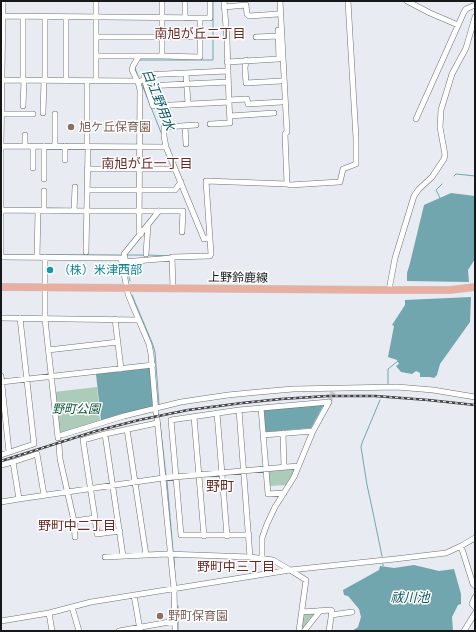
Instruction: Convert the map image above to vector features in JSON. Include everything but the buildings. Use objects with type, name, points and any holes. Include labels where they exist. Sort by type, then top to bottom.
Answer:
[{"type":"main road","name":"上野鈴鹿線","points":[[1,287],[450,290],[475,287]]},
{"type":"street","points":[[3,1],[1,257],[86,256],[121,258],[124,262]]},
{"type":"street","points":[[96,1],[96,81]]},
{"type":"street","points":[[162,1],[162,56]]},
{"type":"street","points":[[185,1],[185,18]]},
{"type":"street","points":[[2,16],[210,18],[210,1]]},
{"type":"street","points":[[227,62],[279,59],[277,1]]},
{"type":"street","points":[[280,1],[287,184]]},
{"type":"street","points":[[124,262],[172,257],[210,256],[206,182],[290,185],[340,182],[342,168],[356,164],[356,138],[348,1]]},
{"type":"street","points":[[407,1],[458,25]]},
{"type":"street","points":[[210,124],[230,123],[224,4],[246,5],[247,14],[249,16],[278,14]]},
{"type":"street","points":[[416,119],[466,9],[475,5]]},
{"type":"street","points":[[23,16],[23,106]]},
{"type":"street","points":[[43,113],[45,17]]},
{"type":"street","points":[[66,17],[66,80]]},
{"type":"street","points":[[389,290],[395,258],[414,196],[432,177],[444,159],[445,155],[440,127],[441,110],[452,74],[466,48],[475,17]]},
{"type":"street","points":[[96,56],[200,57],[200,18]]},
{"type":"street","points":[[256,37],[278,36]]},
{"type":"street","points":[[96,37],[200,37]]},
{"type":"street","points":[[139,56],[132,66],[133,73],[138,81],[140,90],[139,232],[141,234]]},
{"type":"street","points":[[246,60],[246,83],[281,81]]},
{"type":"street","points":[[227,70],[144,75],[144,79],[153,106],[229,101],[248,98],[248,104],[282,102]]},
{"type":"street","points":[[186,73],[188,104]]},
{"type":"street","points":[[2,80],[138,81],[144,79]]},
{"type":"street","points":[[86,256],[87,81]]},
{"type":"street","points":[[146,86],[228,82]]},
{"type":"street","points":[[230,116],[274,113]]},
{"type":"street","points":[[2,114],[33,114]]},
{"type":"street","points":[[55,114],[55,146]]},
{"type":"street","points":[[196,125],[164,127],[164,136],[166,146],[204,239],[210,237]]},
{"type":"street","points":[[185,126],[186,144]]},
{"type":"street","points":[[25,135],[25,146]]},
{"type":"street","points":[[1,146],[166,146]]},
{"type":"street","points":[[33,146],[33,168]]},
{"type":"street","points":[[44,146],[44,179]]},
{"type":"street","points":[[65,160],[66,146]]},
{"type":"street","points":[[87,169],[175,169]]},
{"type":"street","points":[[87,190],[175,190],[181,182]]},
{"type":"street","points":[[74,187],[74,211]]},
{"type":"street","points":[[44,191],[44,211]]},
{"type":"street","points":[[1,210],[183,211],[182,232]]},
{"type":"street","points":[[37,256],[38,211]]},
{"type":"street","points":[[159,211],[124,254],[124,262],[132,304],[149,344],[153,365],[157,415],[173,554],[175,631]]},
{"type":"street","points":[[146,254],[148,225]]},
{"type":"street","points":[[45,257],[45,319],[51,376],[60,436],[124,416],[157,415]]},
{"type":"street","points":[[172,258],[173,288]]},
{"type":"street","points":[[1,318],[138,320]]},
{"type":"street","points":[[1,455],[34,444],[20,318]]},
{"type":"street","points":[[115,319],[121,369]]},
{"type":"street","points":[[48,350],[118,342]]},
{"type":"street","points":[[1,382],[153,365]]},
{"type":"street","points":[[1,376],[10,452]]},
{"type":"street","points":[[120,531],[97,534],[83,440],[127,429],[181,402],[228,395],[293,389],[397,387],[433,390],[475,397]]},
{"type":"street","points":[[248,535],[181,535],[171,420],[239,410],[329,402],[313,431],[294,477],[264,531],[262,538],[262,558]]},
{"type":"street","points":[[261,408],[268,494],[284,493]]},
{"type":"street","points":[[239,410],[250,557]]},
{"type":"street","points":[[217,413],[227,536]]},
{"type":"street","points":[[194,417],[200,474],[204,536]]},
{"type":"street","points":[[127,429],[146,555]]},
{"type":"street","points":[[263,435],[313,431]]},
{"type":"street","points":[[283,433],[284,467]]},
{"type":"street","points":[[105,434],[123,556]]},
{"type":"street","points":[[58,445],[74,521],[75,537]]},
{"type":"street","points":[[1,465],[37,454],[44,495]]},
{"type":"street","points":[[13,462],[19,499]]},
{"type":"street","points":[[1,502],[165,478],[298,466]]},
{"type":"street","points":[[74,521],[95,518]]},
{"type":"street","points":[[1,621],[49,613],[91,602],[290,570],[446,553],[475,538]]},
{"type":"street","points":[[461,546],[473,584],[475,586]]},
{"type":"street","points":[[105,557],[173,554],[250,557],[273,560],[306,580],[299,631]]},
{"type":"street","points":[[134,595],[140,629]]},
{"type":"street","points":[[475,597],[472,604],[475,607]]},
{"type":"street","points":[[72,607],[78,631]]},
{"type":"street","points":[[302,612],[331,610],[329,631]]},
{"type":"street","points":[[304,631],[320,611]]},
{"type":"street","points":[[331,615],[352,612]]},
{"type":"street","points":[[49,613],[52,631]]},
{"type":"street","points":[[464,631],[475,613]]},
{"type":"street","points":[[120,631],[140,629],[175,622]]},
{"type":"green space","name":"野町公園","points":[[97,387],[100,421],[60,434],[54,392]]},
{"type":"green space","points":[[293,468],[295,470],[286,485],[269,486],[269,471]]},
{"type":"green space","points":[[316,612],[302,631],[300,631],[303,614]]},
{"type":"water","points":[[451,193],[475,196],[475,259],[468,270],[469,282],[407,281],[407,273],[424,205]]},
{"type":"water","points":[[471,297],[470,322],[440,364],[437,375],[434,378],[420,377],[420,373],[416,371],[412,374],[401,372],[396,366],[399,364],[397,360],[388,357],[394,326],[392,325],[405,305],[405,300]]},
{"type":"water","points":[[149,368],[153,407],[101,421],[96,374]]},
{"type":"water","points":[[324,404],[311,428],[265,432],[264,410]]},
{"type":"water","name":"祓川池","points":[[414,565],[439,571],[454,569],[461,594],[461,604],[458,605],[452,617],[453,631],[352,631],[358,627],[361,617],[359,609],[348,596],[344,595],[343,590],[379,570],[380,566],[394,568]]},
{"type":"waterway","name":"白江野用水","points":[[140,60],[213,60],[213,1]]},
{"type":"waterway","name":"白江野用水","points":[[136,66],[135,68],[139,79]]},
{"type":"waterway","name":"白江野用水","points":[[141,82],[162,135]]},
{"type":"waterway","points":[[454,176],[456,174],[475,176]]},
{"type":"waterway","points":[[440,198],[436,190],[442,184]]},
{"type":"waterway","name":"白江野用水","points":[[4,255],[34,255]]},
{"type":"waterway","name":"白江野用水","points":[[40,255],[122,255]]},
{"type":"waterway","name":"白江野用水","points":[[127,255],[143,255]]},
{"type":"waterway","name":"白江野用水","points":[[149,255],[168,256]]},
{"type":"waterway","points":[[126,265],[130,281]]},
{"type":"waterway","points":[[132,295],[155,352],[159,404]]},
{"type":"waterway","points":[[388,384],[388,369],[398,361]]},
{"type":"waterway","points":[[380,400],[361,447],[367,485],[382,556]]},
{"type":"waterway","points":[[160,423],[166,476]]},
{"type":"waterway","points":[[167,481],[173,551]]},
{"type":"waterway","points":[[174,556],[175,579]]},
{"type":"waterway","points":[[178,606],[178,631]]},
{"type":"tunnel","points":[[329,402],[333,392]]},
{"type":"railway","points":[[1,461],[96,431],[139,420],[188,410],[242,403],[328,396],[375,396],[475,405]]},
{"type":"place","name":"旭ケ丘保育園","points":[[71,127]]},
{"type":"place","name":"（株）米津西部","points":[[50,270]]},
{"type":"place","name":"野町保育園","points":[[160,616]]},
{"type":"district","name":"南旭が丘二丁目","points":[[200,34]]},
{"type":"district","name":"南旭が丘一丁目","points":[[147,164]]},
{"type":"district","name":"野町","points":[[220,487]]},
{"type":"district","name":"野町中二丁目","points":[[77,526]]},
{"type":"district","name":"野町中三丁目","points":[[236,567]]}]
